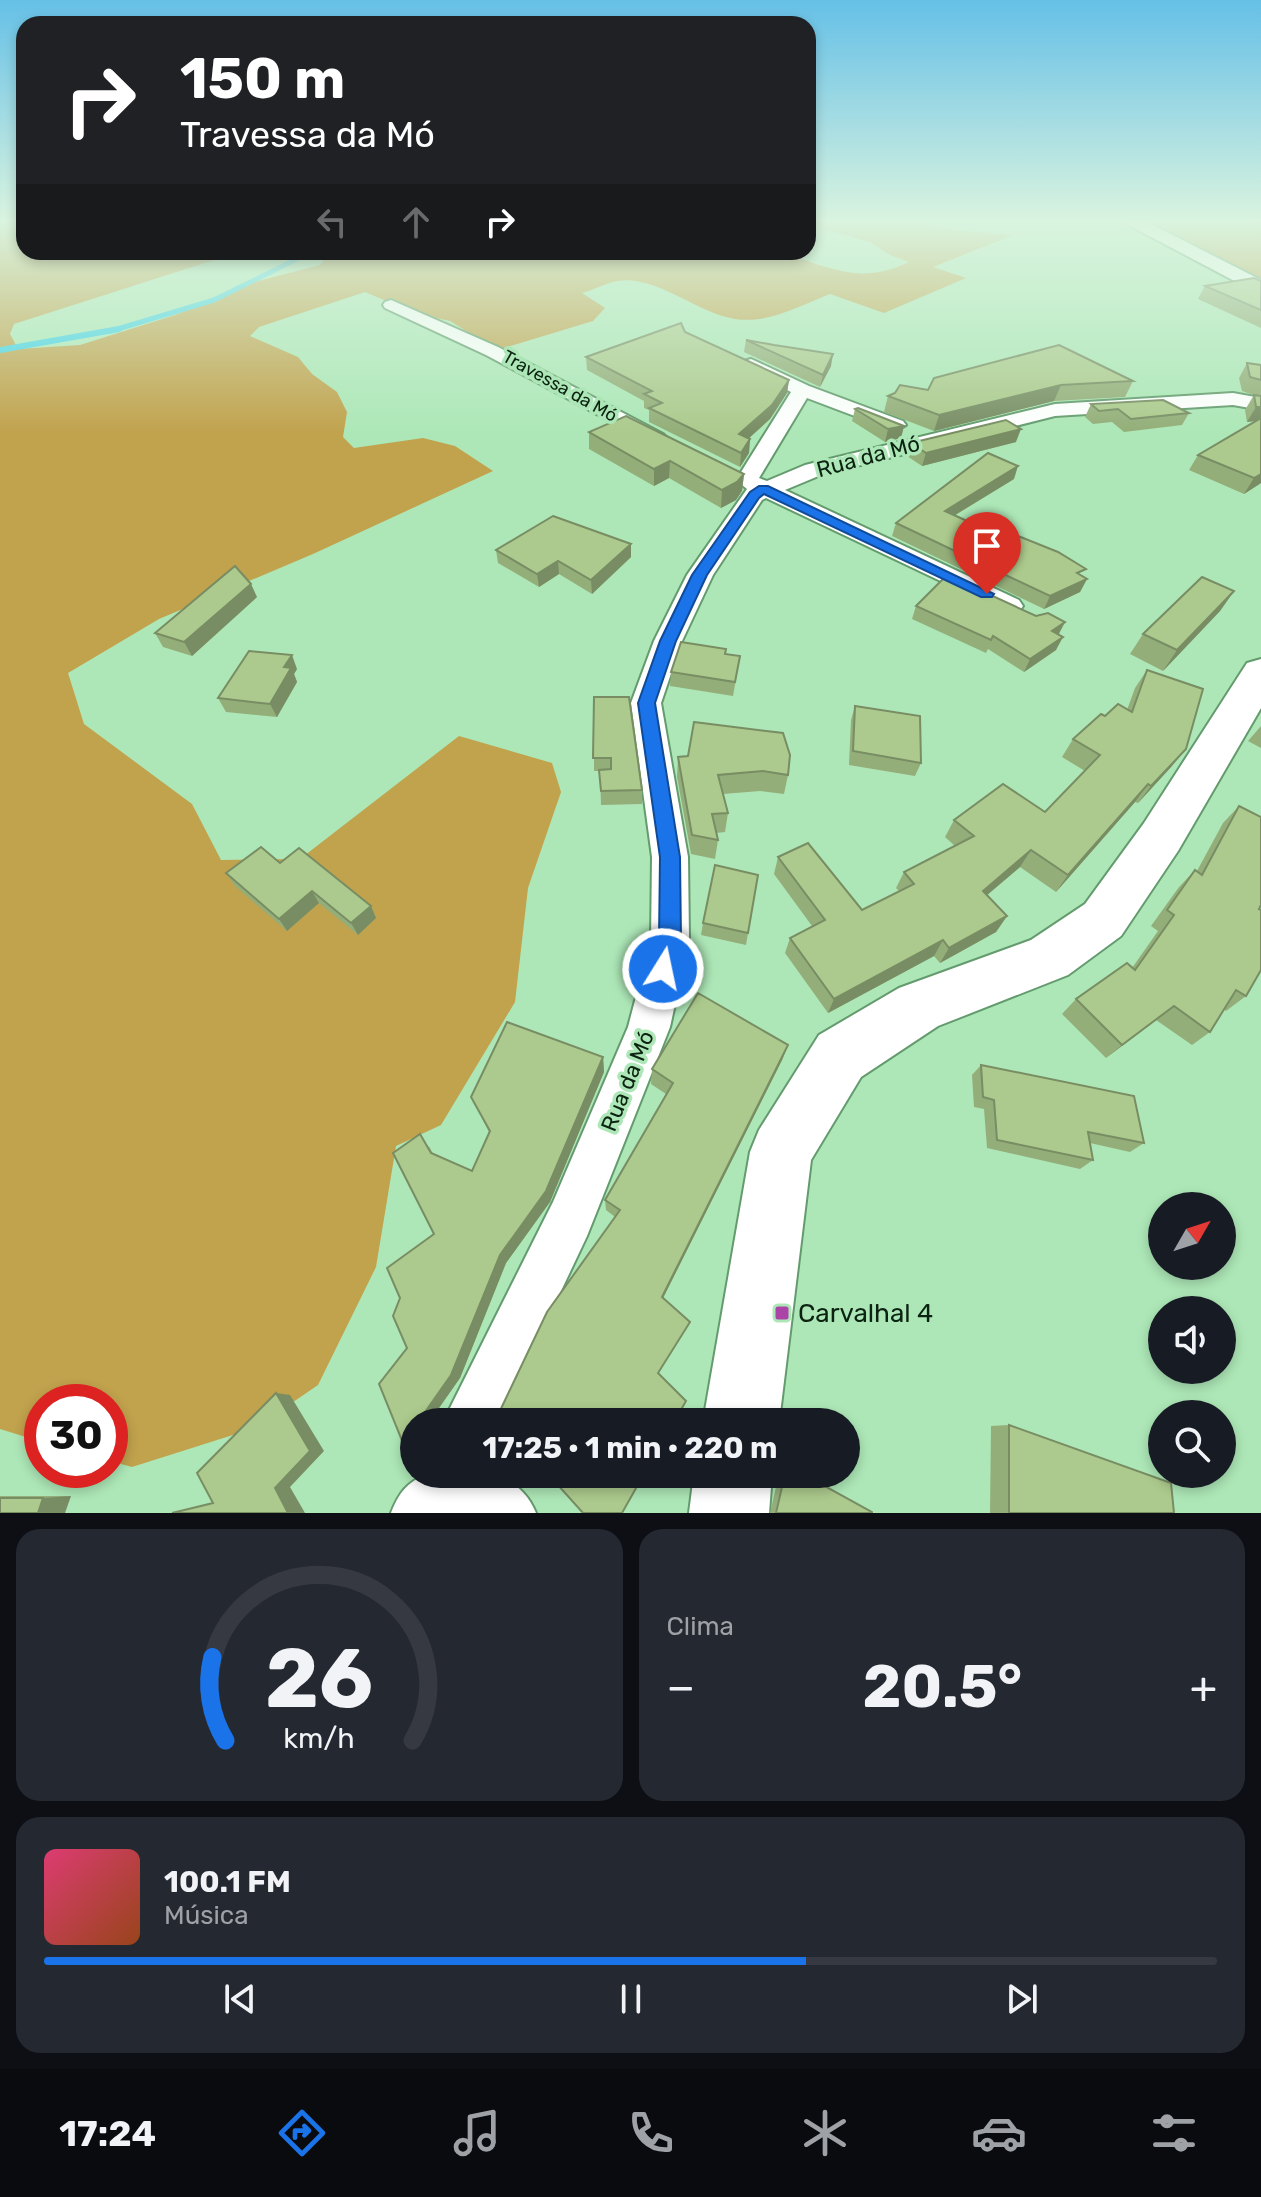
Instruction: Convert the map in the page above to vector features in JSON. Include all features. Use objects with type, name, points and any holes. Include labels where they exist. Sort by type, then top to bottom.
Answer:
[{"type":"street","name":"Travessa da Mó","points":[[391,305],[441,324],[502,354],[674,448]]},
{"type":"street","points":[[734,357],[802,390],[929,439]]},
{"type":"street","points":[[755,484],[802,390]]},
{"type":"street","name":"Rua da Mó","points":[[477,1408],[570,1219],[649,1027],[670,940],[670,857],[646,703],[668,641],[700,575],[754,495],[755,484],[1055,410],[1233,399],[1261,404]]},
{"type":"street","points":[[723,470],[964,582],[1031,617]]},
{"type":"street","points":[[743,1408],[781,1152],[840,1056],[919,1007],[1049,958],[1103,920],[1161,837],[1261,673]]},
{"type":"street","points":[[729,1513],[732,1488]]},
{"type":"street","points":[[432,1496],[481,1498],[507,1513]]},
{"type":"shaded area","points":[[0,293],[112,293],[14,324],[10,334],[18,349],[80,345],[175,315],[229,293],[363,293],[259,327],[250,336],[298,357],[312,374],[337,392],[347,412],[343,437],[354,448],[423,438],[455,446],[493,471],[313,554],[159,619],[68,673],[84,724],[192,804],[221,860],[300,859],[459,736],[552,763],[561,792],[528,888],[515,1002],[441,1125],[396,1146],[376,1267],[318,1385],[255,1428],[132,1467],[128,1466],[128,1384],[24,1384],[24,1436],[0,1429]]},
{"type":"shaded area","points":[[366,293],[583,293],[605,308],[593,321],[497,350],[450,321],[417,314]]},
{"type":"shaded area","points":[[670,293],[932,293],[884,313],[830,294],[760,319],[735,319]]},
{"type":"building","points":[[1220,293],[1261,293],[1261,310]]},
{"type":"building","points":[[681,323],[685,332],[789,380],[772,405],[739,434],[750,439],[741,453],[649,408],[662,403],[644,394],[652,391],[586,357]]},
{"type":"building","points":[[746,340],[774,345],[833,354],[823,375]]},
{"type":"building","points":[[1059,345],[1133,381],[1061,385],[939,415],[888,396],[895,393],[900,385],[928,390],[934,378]]},
{"type":"building","points":[[1247,363],[1261,365],[1261,380],[1250,377]]},
{"type":"building","points":[[1254,395],[1261,396],[1261,407],[1256,407]]},
{"type":"building","points":[[1163,400],[1189,413],[1131,419],[1118,409],[1099,411],[1091,404]]},
{"type":"building","points":[[855,409],[904,426],[888,429]]},
{"type":"building","points":[[626,416],[744,474],[722,490],[670,461],[654,469],[589,432]]},
{"type":"building","points":[[1261,418],[1261,474],[1254,478],[1198,455]]},
{"type":"building","points":[[1006,420],[1021,429],[926,453],[911,443]]},
{"type":"building","points":[[988,453],[1018,466],[945,511],[1007,539],[1013,534],[1058,552],[1086,569],[1077,573],[1087,579],[1050,596],[896,523]]},
{"type":"building","points":[[553,516],[631,544],[591,580],[558,561],[537,574],[496,550]]},
{"type":"building","points":[[235,566],[251,584],[184,642],[155,633]]},
{"type":"building","points":[[947,575],[1036,616],[1048,613],[1065,622],[1052,631],[1063,637],[1030,659],[993,636],[991,640],[916,606]]},
{"type":"building","points":[[1202,577],[1234,591],[1177,650],[1143,634]]},
{"type":"building","points":[[681,642],[726,649],[725,654],[740,656],[735,682],[671,672]]},
{"type":"building","points":[[249,651],[292,655],[284,667],[291,668],[270,704],[218,698]]},
{"type":"building","points":[[1147,670],[1203,689],[1186,749],[1151,786],[1148,784],[1068,875],[1031,850],[983,891],[1007,916],[949,948],[943,940],[834,999],[790,938],[825,920],[778,857],[808,843],[862,910],[914,884],[904,872],[974,836],[954,820],[1003,784],[1045,812],[1100,755],[1073,739],[1101,714],[1105,716],[1118,704],[1132,712]]},
{"type":"building","points":[[594,697],[629,697],[642,790],[601,791],[599,770],[611,769],[611,758],[593,758]]},
{"type":"building","points":[[855,706],[920,716],[921,763],[853,751]]},
{"type":"building","points":[[694,722],[783,733],[790,755],[788,775],[763,771],[718,775],[728,813],[712,814],[718,840],[692,835],[678,757],[688,756]]},
{"type":"building","points":[[1239,806],[1261,817],[1261,970],[1246,996],[1236,990],[1210,1032],[1174,1006],[1122,1045],[1076,999],[1127,963],[1135,970],[1174,915],[1167,910],[1195,870],[1202,875]]},
{"type":"building","points":[[261,847],[280,863],[299,848],[371,906],[351,923],[312,891],[279,919],[226,873]]},
{"type":"building","points":[[715,865],[758,875],[748,933],[703,923]]},
{"type":"building","points":[[698,993],[788,1045],[662,1297],[690,1322],[658,1373],[686,1401],[682,1408],[501,1408],[547,1312],[620,1210],[605,1200],[673,1083],[652,1069]]},
{"type":"building","points":[[507,1022],[603,1057],[546,1191],[500,1255],[451,1375],[428,1408],[400,1408],[400,1436],[379,1384],[407,1348],[393,1316],[400,1298],[387,1268],[434,1234],[393,1153],[420,1134],[431,1153],[472,1171],[490,1131],[471,1097]]},
{"type":"building","points":[[981,1065],[1134,1096],[1144,1143],[1088,1132],[1093,1160],[997,1140],[994,1100],[983,1097]]},
{"type":"building","points":[[276,1393],[310,1451],[275,1488],[288,1513],[172,1513],[213,1503],[197,1473]]},
{"type":"building","points":[[1009,1425],[1148,1475],[1148,1488],[1172,1488],[1174,1513],[1009,1513]]},
{"type":"building","points":[[561,1488],[636,1488],[622,1513],[583,1513]]},
{"type":"building","points":[[782,1488],[828,1488],[872,1512],[872,1513],[776,1513]]},
{"type":"building","points":[[0,1498],[43,1498],[38,1513],[0,1513]]},
{"type":"waterway","points":[[116,330],[229,293]]},
{"type":"waterway","points":[[0,350],[116,330]]},
{"type":"waterway","points":[[111,331],[116,330]]},
{"type":"place","name":"Carvalhal 4","points":[[782,1313]]},
{"type":"route","points":[[663,969],[670,940],[670,857],[646,703],[668,641],[700,575],[754,495],[763,489],[987,594]]}]
